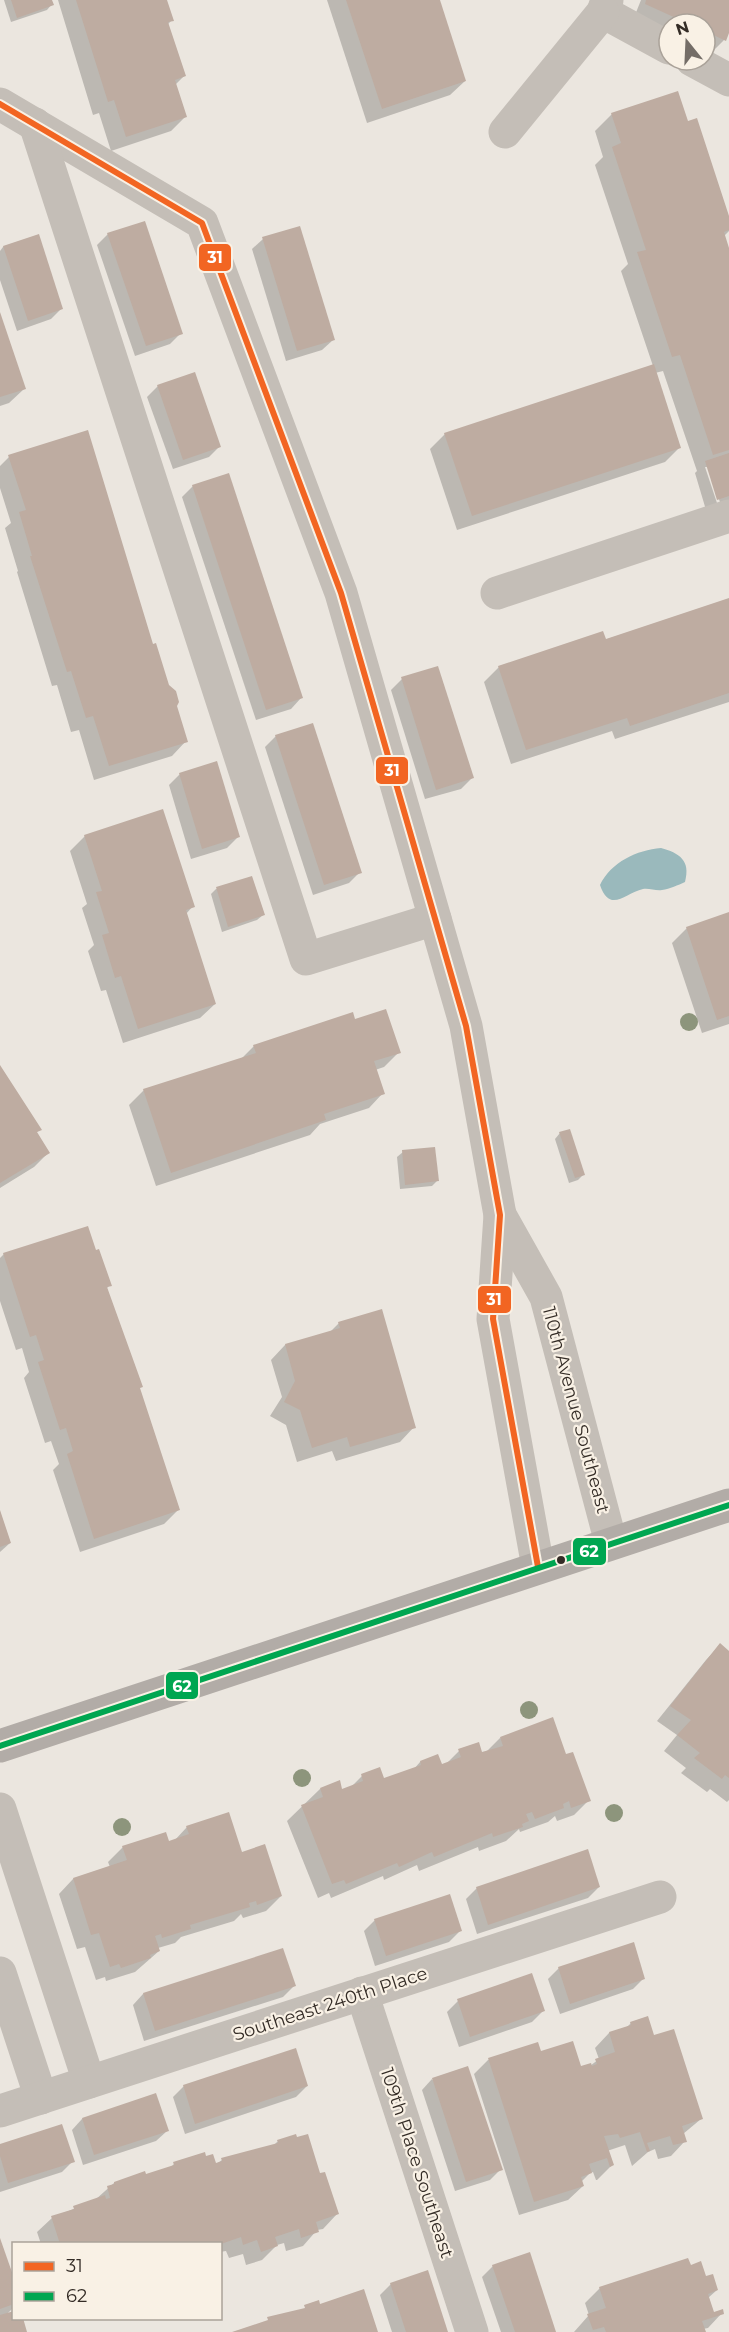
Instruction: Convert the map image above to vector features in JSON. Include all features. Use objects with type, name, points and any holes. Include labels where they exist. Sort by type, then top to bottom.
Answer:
[{"type":"main road","points":[[0,1746],[729,1504]]},
{"type":"street","points":[[505,132],[605,6],[657,40]]},
{"type":"street","points":[[714,72],[729,80]]},
{"type":"street","name":"110th Avenue Southeast","points":[[0,104],[202,223],[341,592],[466,1026],[500,1215],[493,1318],[538,1567]]},
{"type":"street","points":[[35,124],[306,959],[435,919]]},
{"type":"street","points":[[497,592],[729,516]]},
{"type":"street","name":"110th Avenue Southeast","points":[[500,1215],[546,1297],[611,1543]]},
{"type":"street","points":[[0,1809],[89,2082]]},
{"type":"street","name":"Southeast 240th Place","points":[[0,2111],[660,1898]]},
{"type":"street","points":[[0,1972],[41,2098]]},
{"type":"street","name":"109th Place Southeast","points":[[362,1993],[472,2332]]},
{"type":"water","points":[[661,848],[678,855],[685,863],[685,882],[662,890],[643,889],[613,900],[604,894],[600,885],[618,864],[643,851]]},
{"type":"building","points":[[11,0],[52,0],[54,5],[17,18]]},
{"type":"building","points":[[76,0],[167,0],[174,21],[168,22],[186,76],[175,80],[187,117],[126,137],[114,100],[108,102]]},
{"type":"building","points":[[346,0],[440,0],[466,81],[382,109]]},
{"type":"building","points":[[646,0],[729,0],[729,33],[726,41],[717,37],[717,12],[663,12],[645,4]]},
{"type":"building","points":[[678,91],[688,121],[697,118],[729,216],[729,230],[724,232],[729,248],[729,450],[713,455],[680,355],[672,357],[637,252],[646,250],[612,147],[621,143],[611,113]]},
{"type":"building","points":[[145,221],[183,334],[146,346],[107,233]]},
{"type":"building","points":[[300,226],[335,340],[297,351],[262,237]]},
{"type":"building","points":[[39,234],[63,309],[28,321],[3,246]]},
{"type":"building","points":[[0,312],[26,389],[0,397]]},
{"type":"building","points":[[654,364],[681,448],[472,516],[444,433]]},
{"type":"building","points":[[195,372],[221,447],[183,460],[157,385]]},
{"type":"building","points":[[88,430],[153,644],[156,643],[169,685],[176,691],[179,702],[177,706],[188,742],[109,766],[93,716],[86,718],[71,671],[67,672],[30,556],[32,556],[19,512],[26,510],[8,455]]},
{"type":"building","points":[[729,453],[729,496],[717,500],[705,461]]},
{"type":"building","points":[[229,473],[303,698],[266,710],[192,485]]},
{"type":"building","points":[[729,598],[729,693],[630,726],[627,718],[526,750],[498,666],[603,631],[606,639]]},
{"type":"building","points":[[438,666],[474,778],[436,790],[401,677]]},
{"type":"building","points":[[313,723],[362,873],[324,885],[275,735]]},
{"type":"building","points":[[217,761],[240,837],[202,849],[179,773]]},
{"type":"building","points":[[163,809],[195,907],[186,910],[216,1004],[138,1029],[121,976],[115,978],[102,935],[109,933],[96,892],[102,891],[84,835]]},
{"type":"building","points":[[252,876],[265,915],[228,927],[216,887]]},
{"type":"building","points":[[729,912],[729,1016],[717,1020],[686,927]]},
{"type":"building","points":[[386,1009],[401,1053],[374,1061],[385,1094],[324,1114],[326,1120],[171,1173],[143,1089],[256,1053],[253,1045],[353,1012],[355,1019]]},
{"type":"building","points":[[0,1065],[42,1130],[37,1132],[50,1153],[0,1183]]},
{"type":"building","points":[[570,1129],[585,1175],[575,1178],[559,1132]]},
{"type":"building","points":[[435,1147],[439,1181],[405,1185],[402,1150]]},
{"type":"building","points":[[88,1226],[112,1286],[107,1287],[143,1387],[140,1388],[180,1510],[94,1539],[67,1454],[73,1451],[66,1428],[60,1430],[38,1362],[44,1360],[36,1335],[30,1337],[3,1253]]},
{"type":"building","points":[[382,1309],[416,1428],[350,1447],[347,1437],[312,1448],[300,1410],[284,1402],[295,1381],[285,1344],[340,1328],[338,1322]]},
{"type":"building","points":[[0,1510],[11,1543],[0,1547]]},
{"type":"building","points":[[720,1643],[729,1651],[729,1778],[725,1775],[722,1779],[694,1758],[700,1753],[677,1735],[691,1720],[670,1706]]},
{"type":"building","points":[[553,1717],[566,1754],[573,1752],[591,1801],[571,1808],[569,1801],[563,1804],[564,1808],[535,1819],[532,1812],[526,1814],[529,1821],[522,1824],[523,1827],[493,1837],[492,1833],[434,1857],[432,1852],[399,1867],[397,1863],[346,1884],[344,1880],[332,1884],[301,1805],[323,1797],[320,1788],[340,1780],[342,1789],[363,1781],[361,1774],[380,1767],[384,1778],[421,1765],[420,1761],[438,1754],[442,1764],[461,1757],[458,1749],[479,1742],[482,1752],[503,1746],[500,1737]]},
{"type":"building","points":[[229,1812],[242,1852],[265,1844],[282,1896],[257,1905],[256,1901],[249,1903],[250,1907],[190,1925],[191,1929],[162,1938],[161,1934],[155,1936],[160,1951],[150,1955],[151,1958],[121,1968],[119,1964],[110,1967],[99,1933],[91,1935],[73,1878],[127,1860],[122,1846],[166,1832],[169,1841],[189,1834],[186,1826]]},
{"type":"building","points":[[588,1849],[600,1887],[488,1925],[476,1887]]},
{"type":"building","points":[[450,1894],[462,1931],[386,1956],[374,1919]]},
{"type":"building","points":[[634,1942],[645,1979],[570,2004],[558,1967]]},
{"type":"building","points":[[283,1948],[296,1986],[155,2031],[143,1993]]},
{"type":"building","points":[[532,1973],[545,2011],[470,2037],[457,1999]]},
{"type":"building","points":[[648,2016],[654,2035],[674,2029],[703,2119],[682,2126],[687,2142],[673,2145],[670,2136],[647,2143],[650,2151],[647,2152],[640,2132],[620,2138],[618,2134],[604,2136],[614,2165],[610,2167],[607,2158],[589,2164],[592,2173],[581,2177],[584,2186],[534,2202],[488,2058],[538,2042],[541,2051],[573,2041],[581,2066],[591,2063],[592,2066],[597,2064],[595,2059],[615,2052],[609,2032],[631,2025],[630,2022]]},
{"type":"building","points":[[296,2048],[308,2086],[195,2124],[183,2085]]},
{"type":"building","points":[[468,2066],[503,2170],[466,2182],[432,2078]]},
{"type":"building","points":[[156,2093],[169,2131],[94,2155],[82,2118]]},
{"type":"building","points":[[62,2124],[75,2162],[8,2183],[0,2156],[0,2144]]},
{"type":"building","points":[[296,2134],[297,2137],[308,2134],[320,2173],[325,2172],[339,2214],[316,2222],[319,2232],[301,2238],[299,2229],[275,2237],[278,2246],[261,2252],[257,2240],[243,2245],[241,2237],[222,2244],[59,2242],[51,2216],[74,2209],[73,2206],[105,2195],[106,2199],[110,2198],[107,2186],[114,2182],[145,2171],[146,2174],[174,2165],[173,2162],[205,2152],[206,2156],[213,2154],[216,2163],[222,2161],[221,2158],[278,2143],[277,2140]]},
{"type":"building","points":[[0,2238],[12,2272],[12,2305],[0,2309]]},
{"type":"building","points":[[530,2252],[556,2332],[515,2332],[492,2265]]},
{"type":"building","points":[[688,2258],[691,2265],[701,2261],[706,2276],[713,2274],[718,2290],[708,2294],[714,2312],[723,2309],[724,2314],[702,2321],[706,2332],[606,2332],[604,2327],[593,2330],[587,2314],[606,2308],[599,2287]]},
{"type":"building","points":[[428,2270],[448,2332],[406,2332],[390,2283]]},
{"type":"building","points":[[364,2289],[378,2332],[232,2332],[268,2320],[267,2317],[305,2308],[304,2305],[319,2300],[320,2304]]},
{"type":"building","points":[[12,2312],[12,2320],[24,2320],[27,2332],[0,2332],[0,2315]]},
{"type":"transit line","name":"31","points":[[0,104],[202,223],[341,593],[466,1026],[500,1215],[493,1319],[538,1567]]},
{"type":"transit line","name":"62","points":[[0,1746],[729,1505]]}]
